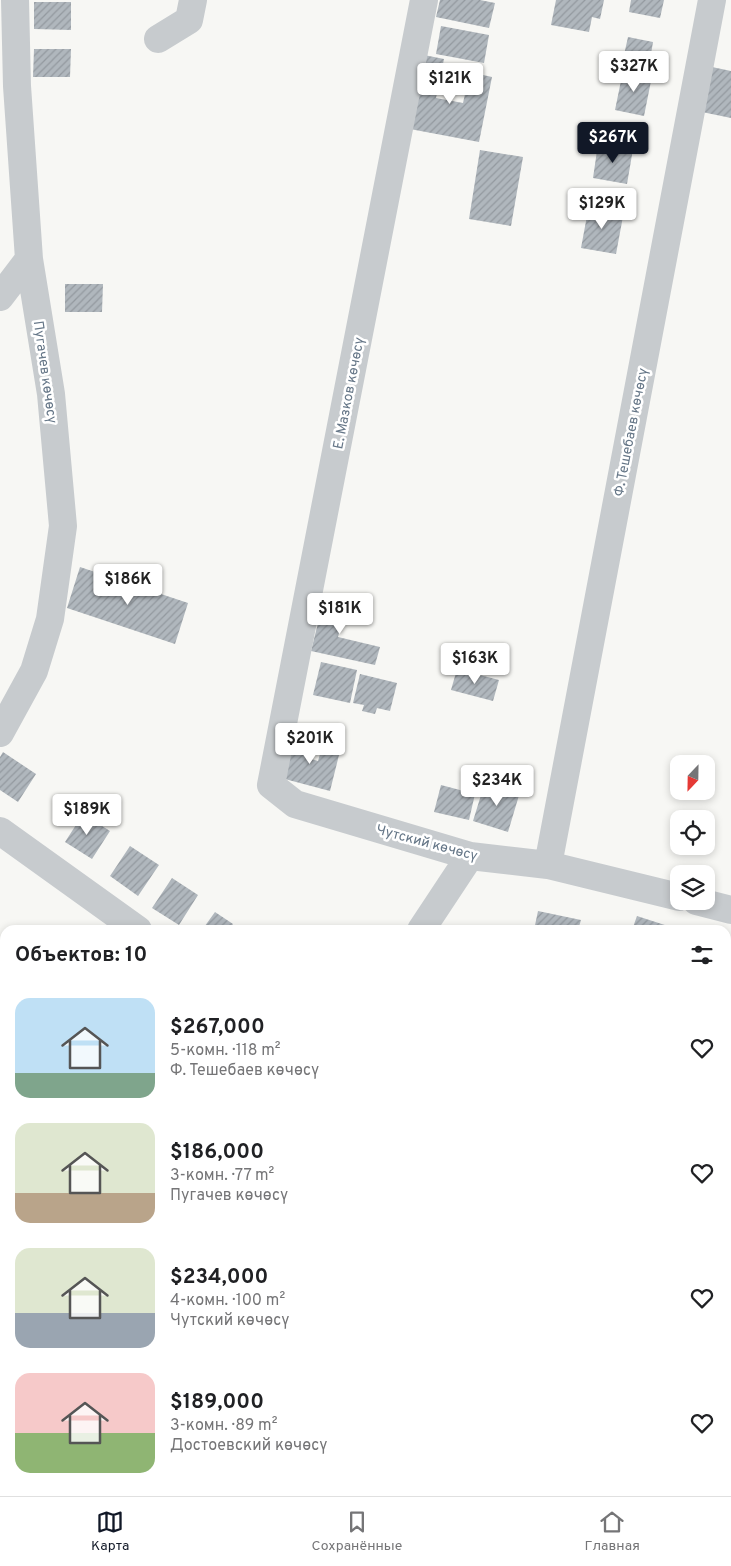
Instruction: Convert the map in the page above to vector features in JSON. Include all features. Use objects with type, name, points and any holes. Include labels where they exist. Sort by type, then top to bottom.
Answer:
[{"type":"street","name":"Пугачев көчөсү","points":[[0,733],[34,670],[50,619],[63,526],[51,394],[29,259],[17,86],[15,0]]},
{"type":"street","points":[[158,39],[189,20],[193,0]]},
{"type":"street","name":"Е. Мазков көчөсү","points":[[271,785],[424,0]]},
{"type":"street","name":"Ф. Тешебаев көчөсү","points":[[548,865],[712,0]]},
{"type":"street","points":[[0,297],[29,259]]},
{"type":"street","name":"Чутский көчөсү","points":[[271,785],[295,804],[470,856],[548,865],[670,895]]},
{"type":"street","points":[[0,831],[131,925]]},
{"type":"street","points":[[424,925],[470,856]]},
{"type":"street","points":[[715,906],[731,910]]},
{"type":"building","points":[[440,0],[480,0],[495,3],[489,28],[436,17]]},
{"type":"building","points":[[556,0],[604,0],[600,19],[592,17],[589,32],[551,25]]},
{"type":"building","points":[[631,0],[664,0],[660,18],[629,12]]},
{"type":"building","points":[[34,2],[71,2],[71,30],[34,29]]},
{"type":"building","points":[[441,26],[489,35],[484,63],[436,54]]},
{"type":"building","points":[[628,37],[653,42],[650,60],[624,55]]},
{"type":"building","points":[[34,49],[71,49],[70,77],[33,77]]},
{"type":"building","points":[[424,55],[444,59],[436,98],[463,103],[470,72],[492,77],[479,142],[410,129]]},
{"type":"building","points":[[712,67],[731,71],[731,118],[702,112]]},
{"type":"building","points":[[623,71],[652,76],[644,116],[615,110]]},
{"type":"building","points":[[598,144],[633,149],[627,184],[593,178]]},
{"type":"building","points":[[480,150],[523,157],[511,226],[469,219]]},
{"type":"building","points":[[589,205],[624,211],[616,254],[581,248]]},
{"type":"building","points":[[65,284],[103,284],[102,312],[65,312]]},
{"type":"building","points":[[80,567],[188,603],[175,644],[67,608]]},
{"type":"building","points":[[325,595],[347,600],[338,637],[380,647],[375,665],[311,651]]},
{"type":"building","points":[[321,662],[357,670],[350,703],[313,695]]},
{"type":"building","points":[[457,669],[499,680],[493,701],[451,690]]},
{"type":"building","points":[[360,674],[397,683],[390,711],[377,708],[375,714],[362,711],[364,705],[353,703]]},
{"type":"building","points":[[292,736],[313,742],[308,758],[318,761],[322,747],[340,751],[330,791],[281,778]]},
{"type":"building","points":[[3,752],[36,774],[18,802],[0,790],[0,757]]},
{"type":"building","points":[[485,782],[520,792],[508,832],[473,821]]},
{"type":"building","points":[[441,785],[475,794],[469,820],[434,812]]},
{"type":"building","points":[[83,814],[110,831],[92,859],[65,842]]},
{"type":"building","points":[[130,846],[159,865],[138,896],[110,876]]},
{"type":"building","points":[[172,878],[198,895],[179,925],[152,908]]},
{"type":"building","points":[[538,911],[581,920],[580,925],[535,925]]},
{"type":"building","points":[[215,912],[233,924],[232,925],[206,925]]},
{"type":"building","points":[[637,916],[665,925],[634,925]]}]
